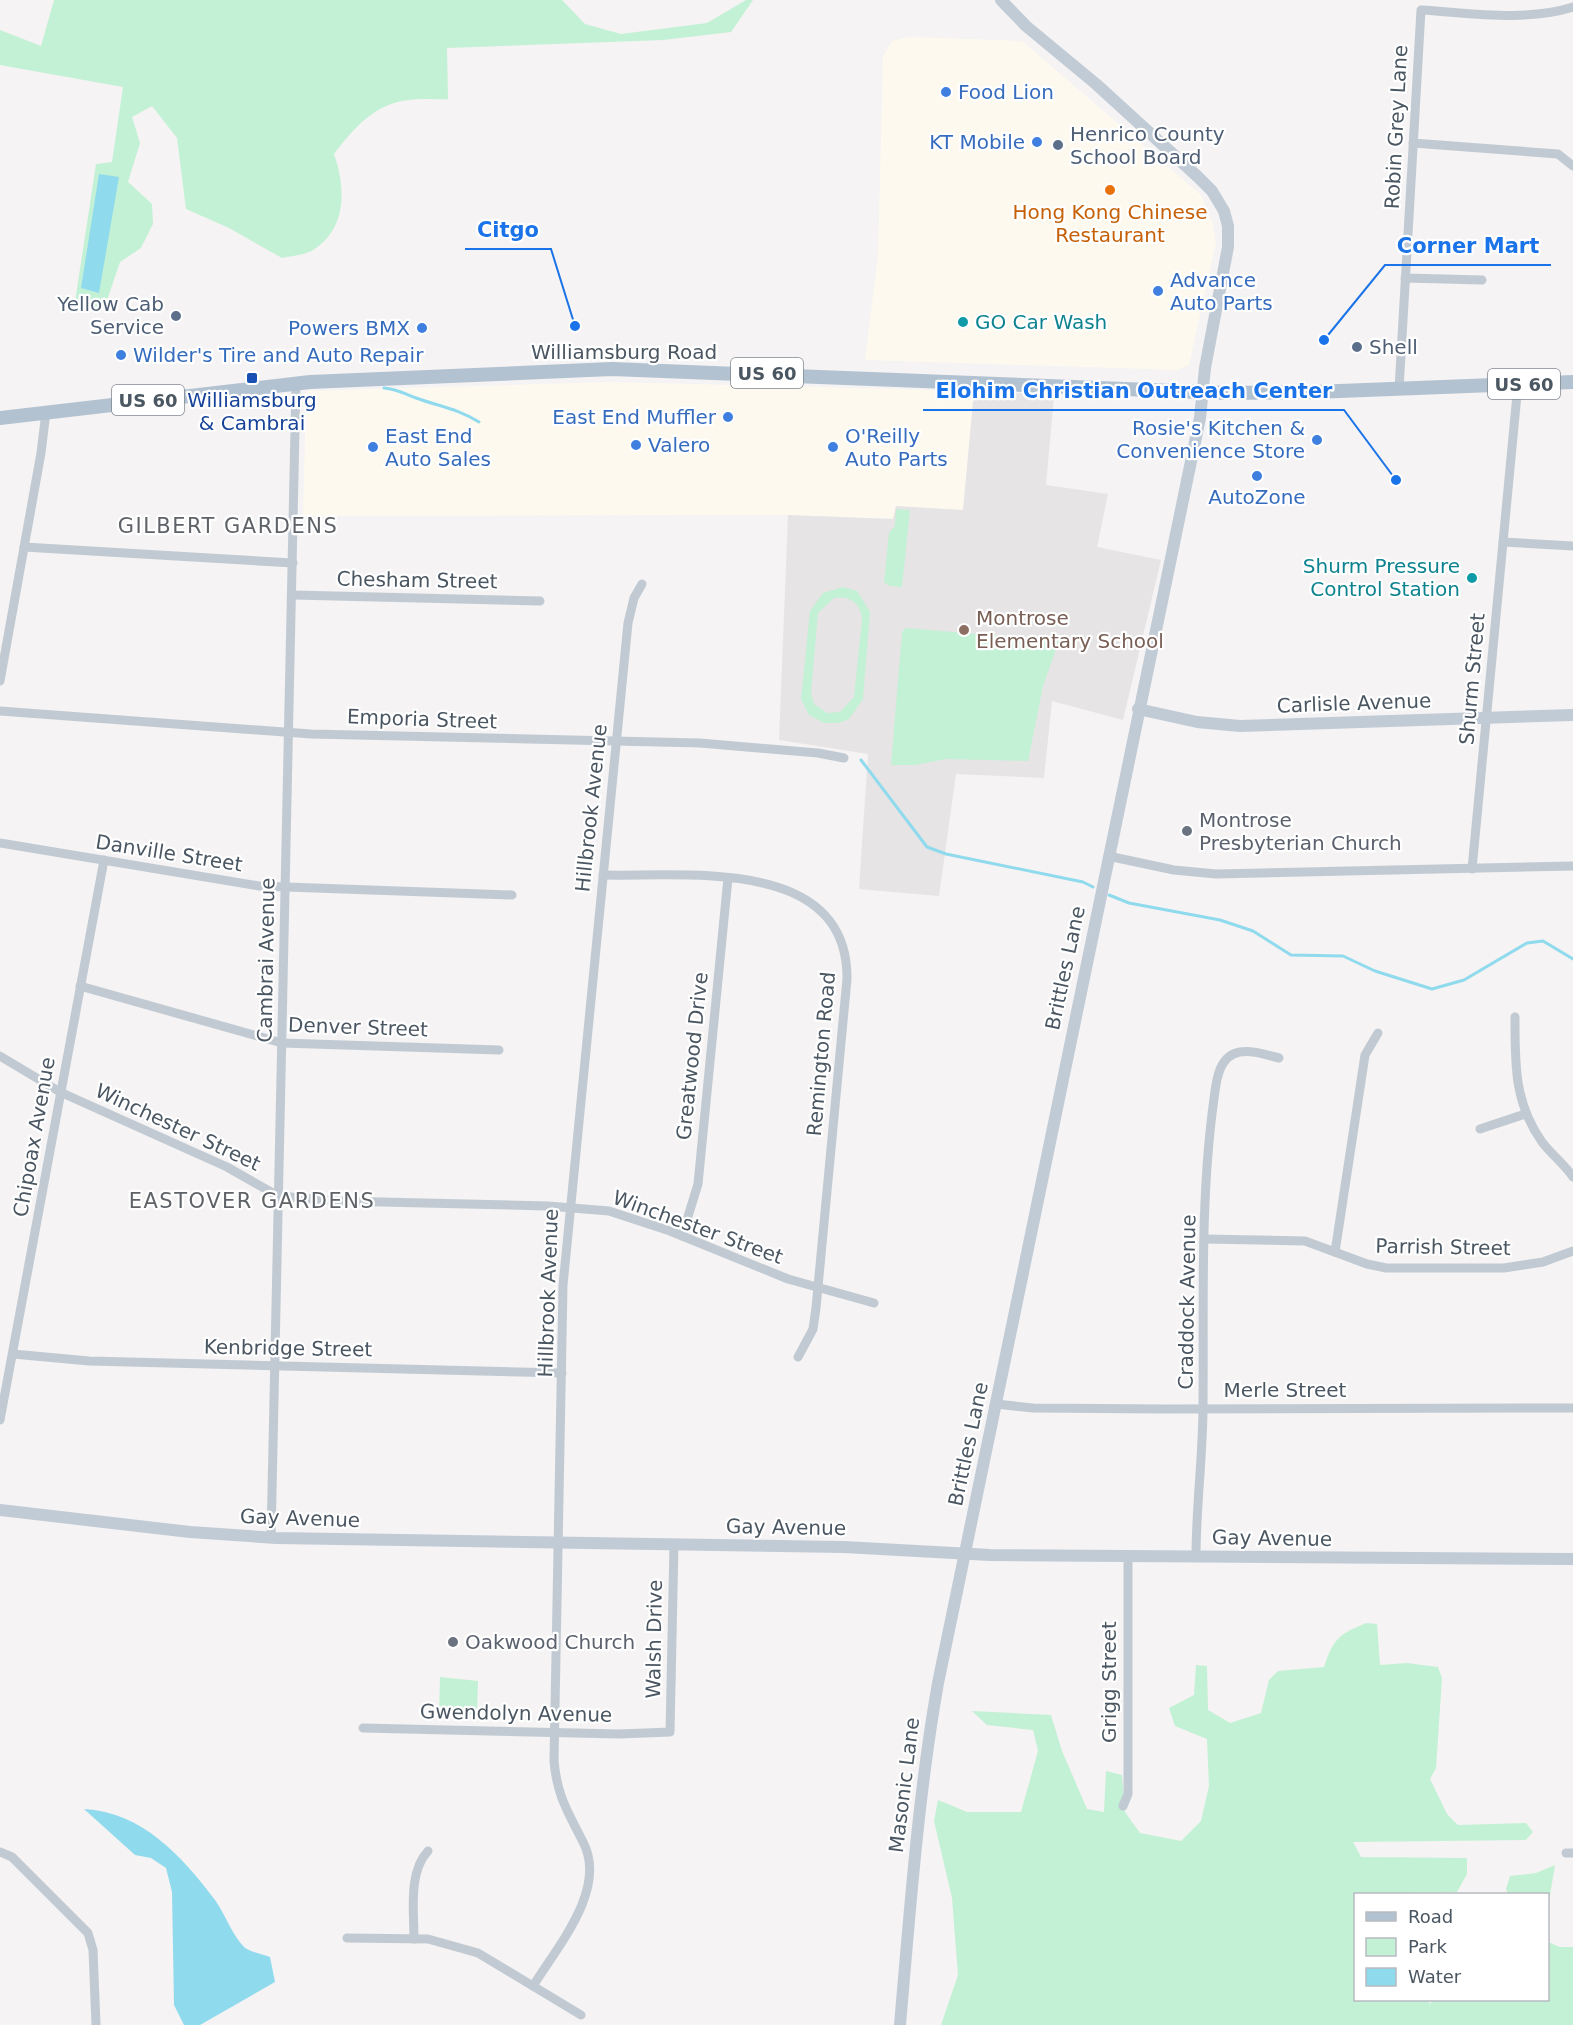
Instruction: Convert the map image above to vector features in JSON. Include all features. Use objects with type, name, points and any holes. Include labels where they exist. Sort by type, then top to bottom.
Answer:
[{"type":"main road","name":"Brittles Lane","points":[[966,1553],[1138,709],[1200,418],[1204,368],[1228,240],[1226,219],[1219,201],[1198,177],[1096,84],[1026,26],[1001,0]]},
{"type":"main road","name":"Williamsburg Road","points":[[0,418],[296,383],[507,372],[655,369],[1203,392],[1288,393],[1573,382]]},
{"type":"main road","name":"Carlisle Avenue","points":[[1138,709],[1197,722],[1240,726],[1573,715]]},
{"type":"main road","name":"Gay Avenue","points":[[0,1510],[190,1532],[271,1538],[674,1544],[966,1553],[1573,1559]]},
{"type":"main road","name":"Masonic Lane","points":[[900,2025],[924,1760],[966,1553]]},
{"type":"street","name":"Robin Grey Lane","points":[[1399,389],[1421,10],[1520,15],[1553,13],[1573,7]]},
{"type":"street","points":[[1413,144],[1558,154],[1573,166]]},
{"type":"street","points":[[1405,278],[1482,280]]},
{"type":"street","name":"Cambrai Avenue","points":[[271,1538],[296,383]]},
{"type":"street","name":"Shurm Street","points":[[1472,869],[1518,384]]},
{"type":"street","points":[[0,681],[41,453],[46,412]]},
{"type":"street","points":[[1503,542],[1573,546]]},
{"type":"street","points":[[24,547],[293,563]]},
{"type":"street","name":"Hillbrook Avenue","points":[[533,1986],[586,1898],[590,1887],[589,1857],[568,1817],[558,1789],[555,1732],[563,1285],[628,624],[634,598],[642,584]]},
{"type":"street","name":"Chesham Street","points":[[293,595],[540,601]]},
{"type":"street","name":"Emporia Street","points":[[0,711],[289,733],[749,746],[844,758]]},
{"type":"street","name":"Danville Street","points":[[0,843],[286,888],[512,895]]},
{"type":"street","points":[[1108,856],[1174,870],[1216,874],[1573,866]]},
{"type":"street","name":"Chipoax Avenue","points":[[0,1420],[104,860]]},
{"type":"street","name":"Remington Road","points":[[603,875],[758,880],[780,886],[807,900],[828,919],[837,931],[848,963],[813,1329],[798,1357]]},
{"type":"street","name":"Greatwood Drive","points":[[682,1236],[698,1184],[728,878]]},
{"type":"street","name":"Denver Street","points":[[80,986],[282,1043],[499,1050]]},
{"type":"street","points":[[1515,1017],[1518,1089],[1525,1114],[1542,1142],[1573,1177]]},
{"type":"street","points":[[1335,1252],[1365,1055],[1377,1033]]},
{"type":"street","name":"Craddock Avenue","points":[[1196,1556],[1203,1408],[1202,1325],[1208,1159],[1215,1093],[1221,1068],[1232,1055],[1244,1052],[1279,1058]]},
{"type":"street","name":"Winchester Street","points":[[0,1056],[60,1092],[227,1167],[278,1196],[569,1207],[623,1215],[817,1288],[874,1303]]},
{"type":"street","points":[[1480,1129],[1525,1114]]},
{"type":"street","name":"Parrish Street","points":[[1205,1239],[1295,1240],[1386,1268],[1504,1268],[1543,1262],[1573,1251]]},
{"type":"street","name":"Kenbridge Street","points":[[12,1354],[89,1361],[562,1373]]},
{"type":"street","name":"Merle Street","points":[[996,1404],[1033,1408],[1573,1408]]},
{"type":"street","name":"Walsh Drive","points":[[668,1732],[671,1725],[674,1544]]},
{"type":"street","name":"Grigg Street","points":[[1123,1806],[1128,1794],[1128,1555]]},
{"type":"street","name":"Gwendolyn Avenue","points":[[363,1728],[668,1732]]},
{"type":"street","points":[[414,1940],[415,1878],[421,1858],[428,1851]]},
{"type":"street","points":[[0,1852],[12,1857],[88,1933],[93,1950],[96,2025]]},
{"type":"street","points":[[346,1938],[428,1939],[478,1953],[581,2015]]},
{"type":"shaded area","points":[[909,37],[1022,41],[1201,195],[1212,222],[1216,243],[1189,365],[1177,370],[865,360],[878,256],[883,56],[892,41]]},
{"type":"shaded area","points":[[606,382],[974,391],[963,510],[896,507],[893,519],[788,515],[303,516],[306,391]]},
{"type":"shaded area","name":"Montrose Elementary School","points":[[974,391],[1054,395],[1046,485],[1108,494],[1097,547],[1161,560],[1123,720],[1052,701],[1044,778],[956,774],[939,896],[859,889],[868,754],[779,740],[788,515],[893,519],[896,506],[963,510]]},
{"type":"green space","points":[[54,0],[562,0],[585,24],[621,34],[707,23],[746,0],[753,0],[731,32],[663,40],[447,48],[448,99],[414,99],[397,102],[375,112],[357,127],[334,154],[342,194],[338,219],[332,231],[313,250],[282,258],[229,228],[186,209],[177,138],[152,106],[132,117],[140,143],[128,182],[152,204],[153,224],[141,248],[120,262],[104,309],[75,302],[96,164],[112,162],[123,87],[0,65],[0,30],[41,46]]},
{"type":"green space","points":[[896,509],[910,510],[902,587],[890,586],[884,582],[889,533],[895,526]]},
{"type":"green space","points":[[843,587],[857,591],[870,612],[863,699],[849,719],[839,723],[824,723],[809,715],[801,699],[810,611],[823,593]],"holes":[[[834,598],[853,601],[862,619],[854,697],[840,712],[827,713],[814,704],[811,693],[818,613]]]},
{"type":"green space","points":[[906,628],[1059,641],[1043,686],[1028,761],[946,759],[915,765],[891,765],[902,632]]},
{"type":"green space","points":[[1366,1623],[1377,1624],[1380,1665],[1407,1663],[1438,1667],[1442,1678],[1436,1768],[1430,1779],[1447,1814],[1458,1825],[1526,1823],[1533,1832],[1526,1840],[1353,1842],[1361,1857],[1467,1858],[1467,1874],[1457,1892],[1354,1893],[1354,2001],[1428,2001],[1430,2004],[1432,2001],[1549,2001],[1549,1942],[1560,1947],[1573,1947],[1573,2025],[941,2025],[958,1975],[952,1898],[934,1821],[938,1800],[967,1812],[1021,1812],[1038,1751],[1033,1730],[987,1725],[972,1711],[1051,1715],[1062,1751],[1087,1809],[1104,1812],[1106,1771],[1122,1775],[1125,1812],[1140,1833],[1181,1841],[1201,1821],[1209,1786],[1207,1739],[1175,1726],[1169,1708],[1194,1695],[1196,1665],[1207,1666],[1208,1710],[1230,1723],[1261,1713],[1269,1680],[1278,1671],[1324,1667],[1334,1643],[1349,1631]]},
{"type":"green space","points":[[440,1677],[478,1681],[477,1714],[439,1713]]},
{"type":"green space","points":[[1555,1865],[1549,1901],[1549,1893],[1508,1893],[1506,1889],[1510,1876],[1536,1873]]},
{"type":"water","points":[[99,174],[119,177],[99,293],[81,288]]},
{"type":"water","points":[[84,1809],[124,1818],[159,1839],[189,1868],[215,1900],[244,1947],[270,1957],[275,1982],[200,2025],[184,2025],[174,2005],[172,1892],[166,1868],[151,1858],[135,1855]]},
{"type":"waterway","points":[[384,388],[456,411],[479,422]]},
{"type":"waterway","points":[[861,760],[927,847],[946,854],[1083,882],[1093,887]]},
{"type":"waterway","points":[[1109,895],[1129,903],[1220,920],[1253,931],[1291,955],[1343,956],[1375,971],[1432,989],[1464,980],[1527,943],[1543,941],[1573,959]]},
{"type":"place","name":"Food Lion","points":[[946,92]]},
{"type":"place","name":"KT Mobile","points":[[1037,142]]},
{"type":"place","name":"Henrico County School Board","points":[[1058,145]]},
{"type":"place","name":"Hong Kong Chinese Restaurant","points":[[1110,190]]},
{"type":"place","name":"Advance Auto Parts","points":[[1158,291]]},
{"type":"place","name":"Yellow Cab Service","points":[[176,316]]},
{"type":"place","name":"GO Car Wash","points":[[963,322]]},
{"type":"place","name":"Citgo","points":[[575,326]]},
{"type":"place","name":"Powers BMX","points":[[422,328]]},
{"type":"place","name":"Corner Mart","points":[[1324,340]]},
{"type":"place","name":"Shell","points":[[1357,347]]},
{"type":"place","name":"Wilder's Tire and Auto Repair","points":[[121,355]]},
{"type":"place","name":"Williamsburg & Cambrai","points":[[252,378]]},
{"type":"place","name":"East End Muffler","points":[[728,417]]},
{"type":"place","name":"Rosie's Kitchen & Convenience Store","points":[[1317,440]]},
{"type":"place","name":"Valero","points":[[636,445]]},
{"type":"place","name":"East End Auto Sales","points":[[373,447]]},
{"type":"place","name":"O'Reilly Auto Parts","points":[[833,447]]},
{"type":"place","name":"AutoZone","points":[[1257,476]]},
{"type":"place","name":"Elohim Christian Outreach Center","points":[[1396,480]]},
{"type":"place","name":"Shurm Pressure Control Station","points":[[1472,578]]},
{"type":"place","name":"Montrose Elementary School","points":[[964,630]]},
{"type":"place","name":"Montrose Presbyterian Church","points":[[1187,831]]},
{"type":"place","name":"Oakwood Church","points":[[453,1642]]},
{"type":"district","name":"GILBERT GARDENS","points":[[228,526]]},
{"type":"district","name":"EASTOVER GARDENS","points":[[252,1201]]}]
